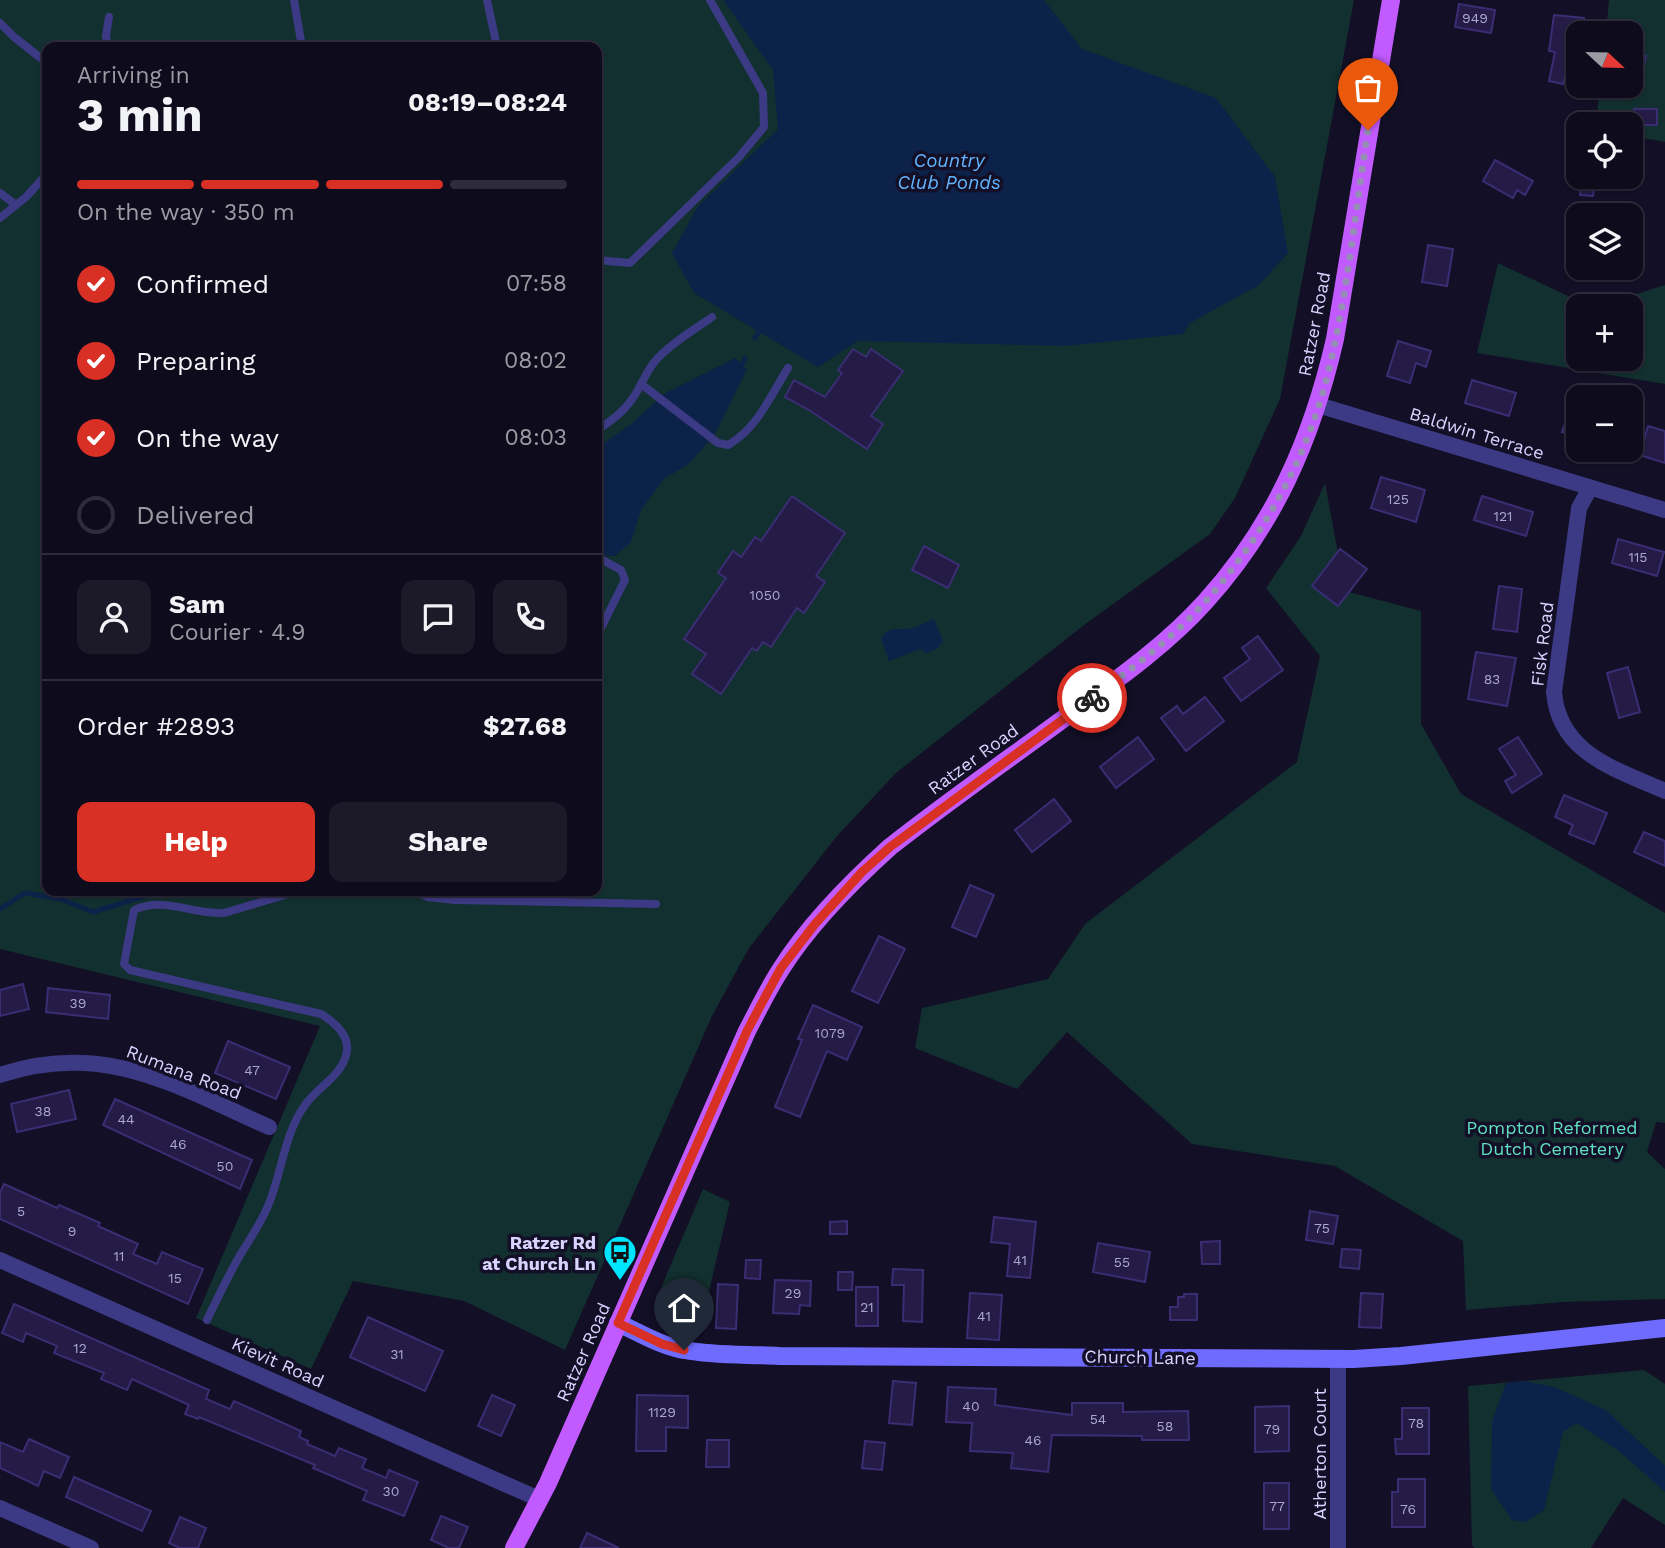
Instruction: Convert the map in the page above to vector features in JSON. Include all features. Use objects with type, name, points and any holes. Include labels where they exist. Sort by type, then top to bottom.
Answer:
[{"type":"main road","name":"Ratzer Road","points":[[514,1548],[540,1499],[747,1031],[781,968],[862,872],[890,847],[1151,653],[1204,603],[1268,517],[1298,459],[1318,405],[1335,339],[1391,0]]},
{"type":"street","name":"Baldwin Terrace","points":[[1318,405],[1665,510]]},
{"type":"street","name":"Fisk Road","points":[[1590,488],[1580,508],[1554,692],[1555,708],[1565,730],[1583,750],[1599,761],[1665,791]]},
{"type":"street","name":"Rumana Road","points":[[0,1075],[23,1067],[51,1063],[80,1062],[120,1066],[161,1079],[269,1127]]},
{"type":"street","name":"Kievit Road","points":[[0,1260],[540,1499]]},
{"type":"street","name":"Church Lane","points":[[618,1323],[662,1344],[707,1353],[779,1356],[1338,1359],[1401,1356],[1665,1328]]},
{"type":"street","name":"Atherton Court","points":[[1338,1359],[1338,1548]]},
{"type":"street","points":[[0,1508],[91,1548]]},
{"type":"lane","points":[[294,0],[301,42]]},
{"type":"lane","points":[[487,0],[496,42]]},
{"type":"lane","points":[[602,260],[630,263],[739,156],[764,127],[763,93],[710,0]]},
{"type":"lane","points":[[107,42],[109,17]]},
{"type":"lane","points":[[0,23],[42,59]]},
{"type":"lane","points":[[0,218],[42,179]]},
{"type":"lane","points":[[0,193],[16,205]]},
{"type":"lane","points":[[602,427],[618,416],[664,351],[712,317]]},
{"type":"lane","points":[[641,384],[712,438],[723,445],[729,445],[740,437],[766,407],[788,368]]},
{"type":"lane","points":[[602,560],[621,570],[625,580],[602,626]]},
{"type":"lane","points":[[207,1320],[234,1265],[261,1223],[296,1119],[305,1103],[341,1068],[347,1047],[344,1036],[330,1020],[308,1009],[130,970],[124,964],[134,910],[153,903],[212,914],[224,913],[281,896]]},
{"type":"lane","points":[[426,896],[442,899],[656,904]]},
{"type":"green space","points":[[0,0],[1354,0],[1280,399],[1235,498],[1210,534],[1084,625],[896,773],[837,836],[749,948],[712,1016],[565,1350],[464,1301],[353,1281],[311,1369],[196,1318],[320,1026],[0,949]]},
{"type":"green space","points":[[1609,0],[1665,0],[1665,142],[1643,138],[1643,112],[1597,112],[1599,98],[1643,98],[1643,21],[1607,21]]},
{"type":"green space","points":[[1498,263],[1566,295],[1566,368],[1477,353]]},
{"type":"green space","points":[[1665,285],[1665,384],[1586,371],[1643,371],[1643,294],[1637,294]]},
{"type":"green space","name":"Pompton Reformed Dutch Cemetery","points":[[1325,483],[1345,591],[1421,611],[1421,724],[1461,794],[1665,913],[1665,1123],[1656,1122],[1647,1152],[1665,1169],[1665,1299],[1562,1302],[1466,1310],[1463,1241],[1335,1166],[1192,1144],[1067,1032],[1017,1089],[915,1048],[922,1008],[1048,979],[1085,924],[1297,762],[1320,656],[1266,588],[1301,536]]},
{"type":"green space","points":[[703,1189],[730,1202],[699,1334],[658,1316],[655,1302]]},
{"type":"green space","points":[[1644,1370],[1665,1384],[1665,1525],[1623,1498],[1591,1548],[1475,1548],[1472,1545],[1468,1386]]},
{"type":"water","name":"Country Club Ponds","points":[[723,0],[1044,0],[1082,49],[1216,98],[1275,177],[1288,253],[1259,285],[1190,323],[1183,334],[1065,346],[858,341],[818,367],[694,293],[672,253],[698,206],[778,129],[773,70]]},
{"type":"water","points":[[735,358],[747,369],[715,434],[690,463],[664,479],[641,510],[631,542],[615,556],[606,556],[602,553],[602,444],[631,424],[664,394]]},
{"type":"water","points":[[934,619],[943,641],[937,649],[926,653],[920,649],[889,661],[881,639],[886,632],[913,628]]},
{"type":"water","points":[[1524,1381],[1554,1387],[1606,1410],[1665,1466],[1665,1492],[1619,1451],[1577,1423],[1563,1432],[1544,1510],[1525,1522],[1512,1520],[1491,1489],[1492,1421],[1506,1383]]},
{"type":"building","points":[[1459,4],[1495,10],[1491,33],[1455,27]]},
{"type":"building","points":[[1554,15],[1584,18],[1584,21],[1566,21],[1566,72],[1563,84],[1549,81],[1555,52],[1549,51]]},
{"type":"building","points":[[1634,109],[1657,109],[1657,125],[1643,125],[1643,112],[1634,112]]},
{"type":"building","points":[[1495,160],[1533,181],[1525,195],[1517,190],[1513,198],[1483,181]]},
{"type":"building","points":[[1581,189],[1594,189],[1593,196],[1580,195]]},
{"type":"building","points":[[1428,245],[1453,249],[1447,286],[1422,282]]},
{"type":"building","points":[[1398,341],[1431,351],[1426,367],[1416,363],[1410,383],[1387,376]]},
{"type":"building","points":[[853,349],[866,357],[871,349],[903,371],[871,416],[883,424],[867,449],[785,397],[794,380],[825,397],[842,373],[838,370]]},
{"type":"building","points":[[1472,380],[1516,393],[1509,416],[1465,403]]},
{"type":"building","points":[[1648,426],[1665,431],[1665,463],[1643,456]]},
{"type":"building","points":[[1381,477],[1425,490],[1416,522],[1371,508]]},
{"type":"building","points":[[792,496],[845,533],[816,576],[825,582],[804,613],[797,608],[771,647],[763,642],[757,651],[752,648],[721,694],[692,674],[706,654],[684,639],[726,578],[718,573],[733,551],[741,557],[755,537],[761,541]]},
{"type":"building","points":[[1482,496],[1533,512],[1526,536],[1474,520]]},
{"type":"building","points":[[1618,539],[1664,552],[1657,576],[1612,563]]},
{"type":"building","points":[[924,546],[959,565],[948,588],[912,570]]},
{"type":"building","points":[[1340,549],[1367,569],[1338,606],[1312,586]]},
{"type":"building","points":[[1499,586],[1522,589],[1517,632],[1493,629]]},
{"type":"building","points":[[1258,636],[1283,670],[1241,701],[1224,678],[1250,659],[1242,648]]},
{"type":"building","points":[[1476,652],[1516,658],[1507,706],[1468,699]]},
{"type":"building","points":[[1628,667],[1640,712],[1619,718],[1607,673]]},
{"type":"building","points":[[1205,697],[1224,721],[1186,751],[1161,718],[1177,706],[1183,714]]},
{"type":"building","points":[[1138,737],[1154,759],[1116,788],[1100,767]]},
{"type":"building","points":[[1518,737],[1542,774],[1512,793],[1505,781],[1516,775],[1499,749]]},
{"type":"building","points":[[1564,795],[1607,813],[1594,844],[1569,834],[1573,825],[1555,817]]},
{"type":"building","points":[[1054,799],[1071,821],[1032,852],[1015,830]]},
{"type":"building","points":[[1644,832],[1665,841],[1665,866],[1634,852]]},
{"type":"building","points":[[970,885],[994,895],[976,937],[952,927]]},
{"type":"building","points":[[879,936],[905,949],[878,1003],[852,991]]},
{"type":"building","points":[[23,984],[29,1009],[0,1016],[0,990]]},
{"type":"building","points":[[48,988],[110,995],[108,1019],[46,1012]]},
{"type":"building","points":[[813,1005],[862,1027],[847,1060],[827,1051],[800,1117],[775,1107],[802,1040],[798,1039]]},
{"type":"building","points":[[228,1041],[290,1067],[276,1099],[215,1073]]},
{"type":"building","points":[[69,1090],[76,1119],[17,1132],[11,1104]]},
{"type":"building","points":[[115,1099],[252,1160],[240,1189],[103,1125]]},
{"type":"building","points":[[4,1184],[57,1208],[59,1205],[100,1223],[98,1226],[138,1244],[133,1254],[157,1264],[162,1252],[203,1269],[188,1304],[0,1219],[0,1193]]},
{"type":"building","points":[[1310,1211],[1338,1216],[1333,1244],[1306,1240]]},
{"type":"building","points":[[994,1217],[1036,1222],[1030,1278],[1007,1276],[1010,1244],[991,1242]]},
{"type":"building","points":[[847,1221],[847,1234],[830,1234],[830,1222]]},
{"type":"building","points":[[1220,1241],[1220,1264],[1202,1264],[1201,1242]]},
{"type":"building","points":[[1098,1243],[1150,1252],[1145,1282],[1093,1272]]},
{"type":"building","points":[[1342,1249],[1361,1250],[1359,1269],[1340,1267]]},
{"type":"building","points":[[746,1260],[761,1260],[760,1279],[745,1278]]},
{"type":"building","points":[[893,1269],[923,1270],[922,1322],[903,1321],[904,1285],[892,1285]]},
{"type":"building","points":[[838,1272],[853,1272],[852,1290],[838,1290]]},
{"type":"building","points":[[775,1280],[811,1281],[810,1306],[800,1305],[799,1314],[773,1313]]},
{"type":"building","points":[[718,1284],[738,1285],[736,1329],[716,1328]]},
{"type":"building","points":[[856,1287],[878,1287],[878,1326],[856,1326]]},
{"type":"building","points":[[970,1293],[1002,1295],[999,1340],[967,1338]]},
{"type":"building","points":[[1361,1293],[1383,1294],[1381,1328],[1359,1327]]},
{"type":"building","points":[[1184,1294],[1197,1294],[1197,1320],[1170,1320],[1170,1307],[1178,1307],[1178,1297],[1184,1297]]},
{"type":"building","points":[[14,1304],[209,1390],[206,1399],[230,1409],[234,1401],[301,1431],[299,1437],[308,1441],[307,1444],[335,1456],[339,1448],[366,1459],[362,1468],[386,1478],[389,1470],[418,1482],[404,1516],[363,1500],[367,1491],[313,1468],[315,1465],[199,1417],[198,1419],[185,1414],[189,1405],[132,1379],[127,1390],[101,1379],[104,1373],[54,1353],[57,1346],[26,1333],[23,1342],[2,1333]]},
{"type":"building","points":[[368,1317],[443,1351],[425,1391],[350,1357]]},
{"type":"building","points":[[893,1381],[916,1383],[912,1425],[889,1423]]},
{"type":"building","points":[[948,1387],[996,1389],[995,1405],[1072,1415],[1072,1403],[1123,1403],[1123,1412],[1188,1411],[1189,1440],[1142,1440],[1142,1436],[1052,1435],[1048,1472],[1011,1468],[1013,1453],[970,1451],[972,1423],[946,1422]]},
{"type":"building","points":[[492,1395],[515,1405],[501,1436],[478,1426]]},
{"type":"building","points":[[637,1395],[688,1396],[688,1428],[666,1427],[666,1451],[636,1451]]},
{"type":"building","points":[[1289,1406],[1289,1451],[1255,1452],[1255,1407]]},
{"type":"building","points":[[1402,1408],[1429,1408],[1429,1454],[1396,1454],[1395,1439],[1402,1439]]},
{"type":"building","points":[[29,1439],[69,1457],[60,1478],[44,1471],[38,1486],[0,1468],[0,1442],[23,1452]]},
{"type":"building","points":[[707,1440],[729,1440],[729,1467],[706,1467]]},
{"type":"building","points":[[865,1441],[885,1443],[882,1470],[862,1468]]},
{"type":"building","points":[[74,1477],[151,1511],[142,1531],[66,1497]]},
{"type":"building","points":[[1398,1479],[1425,1479],[1425,1527],[1392,1527],[1392,1492],[1398,1492]]},
{"type":"building","points":[[1264,1483],[1289,1483],[1289,1529],[1264,1529]]},
{"type":"building","points":[[441,1516],[468,1527],[459,1548],[449,1548],[431,1540]]},
{"type":"building","points":[[180,1517],[206,1528],[198,1548],[180,1548],[169,1543]]},
{"type":"building","points":[[587,1533],[619,1548],[580,1548]]},
{"type":"waterway","points":[[755,338],[759,331]]},
{"type":"waterway","points":[[742,364],[745,358]]},
{"type":"waterway","points":[[0,909],[25,893],[42,896]]},
{"type":"waterway","points":[[43,896],[61,899],[93,912],[146,896]]},
{"type":"way so far","points":[[1092,698],[1151,653],[1204,603],[1228,575],[1268,517],[1298,459],[1326,381],[1335,339],[1368,130]]},
{"type":"place","name":"Ratzer Rd at Church Ln","points":[[620,1282]]},
{"type":"route","points":[[684,1350],[662,1344],[618,1323],[747,1031],[781,968],[815,924],[862,872],[890,847],[1092,698]]}]
